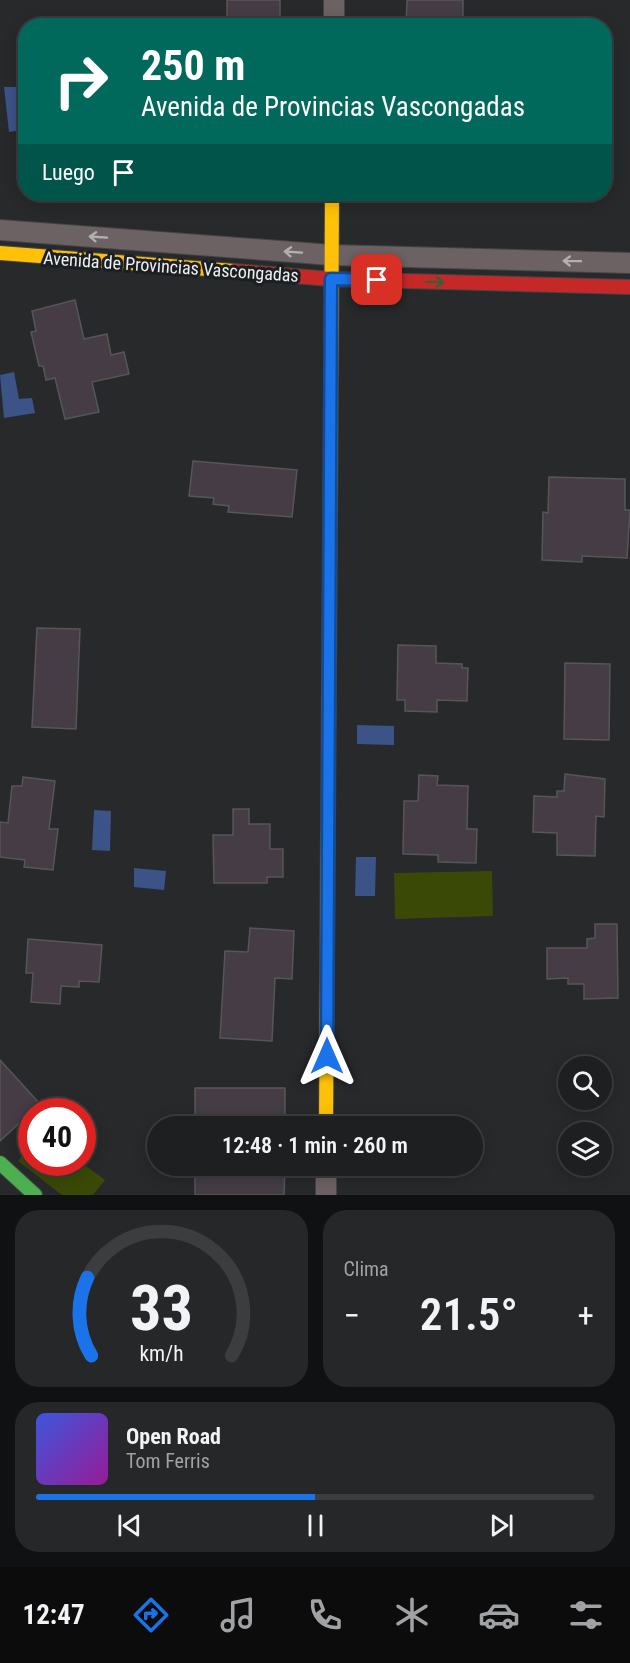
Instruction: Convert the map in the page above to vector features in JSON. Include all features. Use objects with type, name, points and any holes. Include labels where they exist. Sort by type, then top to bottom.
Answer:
[{"type":"street","points":[[334,0],[334,18]]},
{"type":"street","points":[[326,1116],[332,201]]},
{"type":"street","name":"Avenida de Provincias Vascongadas","points":[[0,230],[332,255],[630,263]]},
{"type":"street","name":"Avenida de Provincias Vascongadas","points":[[0,253],[331,279],[630,287]]},
{"type":"street","points":[[0,1164],[36,1195]]},
{"type":"street","points":[[326,1176],[326,1195]]},
{"type":"green space","points":[[492,871],[493,916],[395,919],[394,873]]},
{"type":"green space","points":[[96,1173],[105,1180],[93,1195],[62,1195],[37,1176],[96,1176]]},
{"type":"water","points":[[4,87],[18,87],[18,137],[16,137],[16,131],[9,132]]},
{"type":"water","points":[[14,372],[19,399],[32,398],[35,413],[4,418],[0,375]]},
{"type":"water","points":[[357,725],[394,726],[394,745],[357,744]]},
{"type":"water","points":[[94,810],[111,811],[110,851],[92,850]]},
{"type":"water","points":[[356,857],[376,857],[375,896],[355,896]]},
{"type":"water","points":[[134,868],[166,871],[164,890],[134,887]]},
{"type":"building","points":[[227,0],[280,0],[280,18],[227,18]]},
{"type":"building","points":[[407,0],[463,0],[463,18],[406,18]]},
{"type":"building","points":[[75,300],[84,339],[107,334],[111,355],[124,352],[129,374],[92,382],[99,412],[65,419],[55,378],[46,380],[43,366],[39,366],[31,332],[36,331],[32,311]]},
{"type":"building","points":[[193,461],[297,470],[292,517],[228,512],[229,506],[213,504],[214,498],[189,496]]},
{"type":"building","points":[[549,477],[625,479],[625,510],[630,510],[627,558],[582,556],[582,562],[542,560],[543,512],[548,513]]},
{"type":"building","points":[[37,628],[80,629],[76,729],[32,727]]},
{"type":"building","points":[[398,645],[436,646],[436,663],[462,664],[462,668],[468,668],[467,701],[437,700],[437,712],[405,711],[405,700],[397,700]]},
{"type":"building","points":[[565,663],[610,664],[609,740],[564,739]]},
{"type":"building","points":[[565,774],[605,779],[604,817],[596,816],[595,856],[557,855],[557,833],[533,832],[534,796],[557,797],[557,791],[564,791]]},
{"type":"building","points":[[419,775],[438,776],[437,785],[468,786],[467,829],[477,829],[476,863],[438,862],[438,855],[403,854],[404,801],[418,801]]},
{"type":"building","points":[[23,777],[55,781],[49,829],[58,829],[53,870],[24,867],[25,860],[0,857],[0,822],[8,823],[12,786],[22,786]]},
{"type":"building","points":[[233,809],[249,809],[249,824],[270,824],[270,849],[283,849],[283,877],[267,877],[267,883],[214,883],[213,835],[233,835]]},
{"type":"building","points":[[595,924],[617,924],[618,998],[584,999],[584,984],[568,984],[568,978],[547,979],[547,948],[587,948],[587,939],[595,938]]},
{"type":"building","points":[[250,928],[294,931],[292,979],[275,978],[272,1041],[220,1038],[225,951],[248,952]]},
{"type":"building","points":[[28,939],[102,945],[99,982],[79,981],[79,987],[61,986],[60,1004],[31,1002],[33,973],[26,973]]},
{"type":"building","points":[[0,1060],[35,1098],[18,1098],[18,1124],[0,1141]]},
{"type":"building","points":[[195,1088],[285,1088],[285,1116],[195,1116]]},
{"type":"building","points":[[195,1176],[285,1176],[284,1195],[195,1195]]},
{"type":"traffic: fast","points":[[329,676],[331,384]]},
{"type":"traffic: fast","points":[[0,1163],[35,1195]]},
{"type":"traffic: slow","points":[[331,384],[332,201]]},
{"type":"traffic: slow","points":[[0,253],[234,271]]},
{"type":"traffic: slow","points":[[326,1116],[329,676]]},
{"type":"traffic: jam","points":[[234,271],[331,279],[630,287]]},
{"type":"route","points":[[327,1056],[331,279],[377,280]]}]
